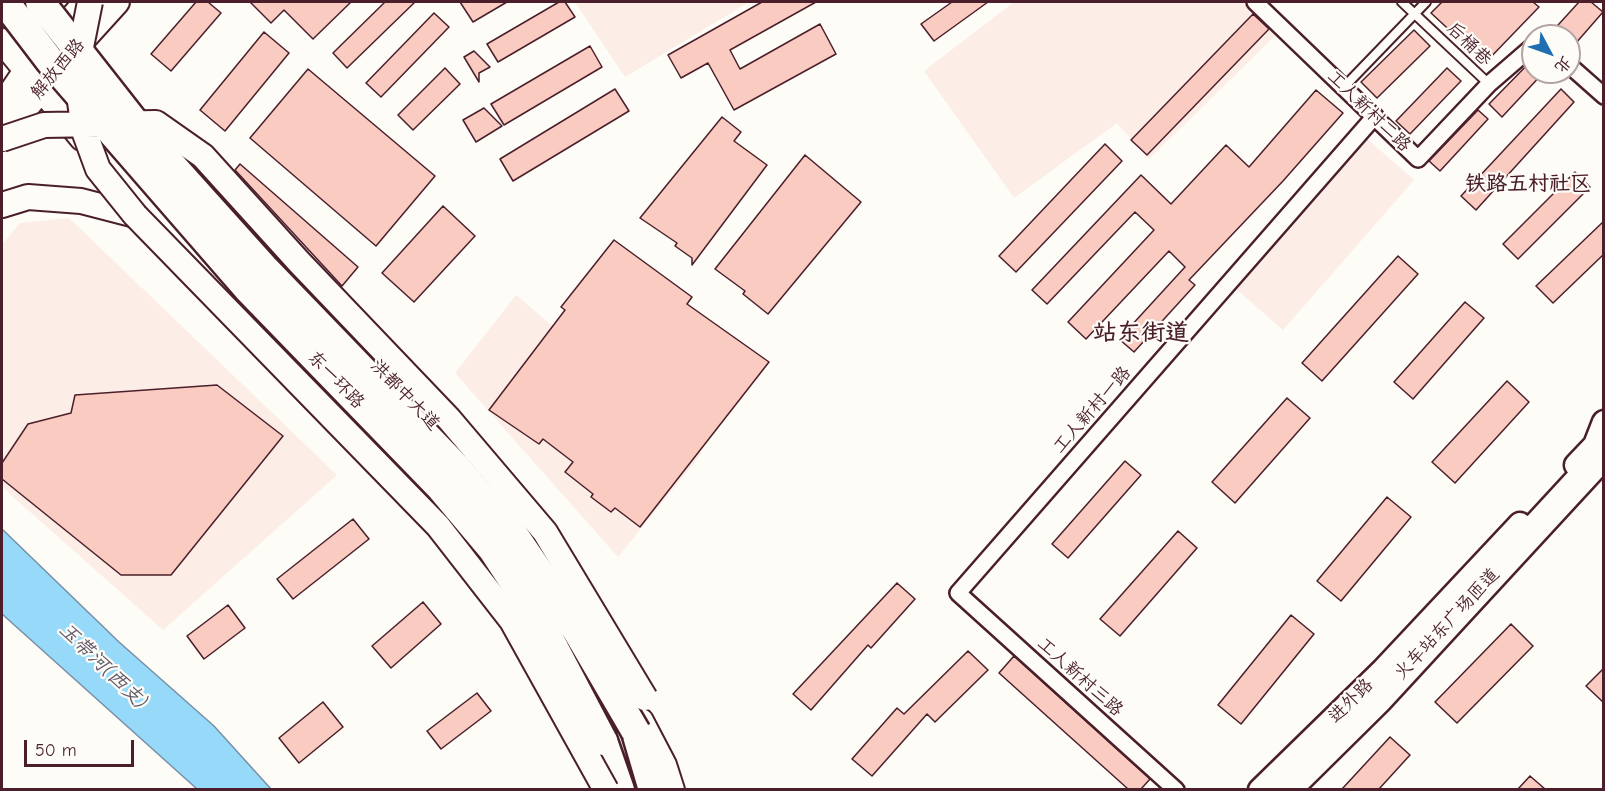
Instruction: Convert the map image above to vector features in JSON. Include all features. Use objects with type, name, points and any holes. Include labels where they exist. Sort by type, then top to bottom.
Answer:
[{"type":"highway","name":"东一环路","points":[[5,2],[57,70],[249,290],[440,487],[493,550],[542,626],[581,699],[603,741],[620,789]]},
{"type":"highway","name":"东一环路","points":[[40,2],[142,132],[266,270],[457,468],[512,532],[563,607],[636,732],[653,789]]},
{"type":"highway","name":"火车站东广场匝道","points":[[1286,789],[1378,699],[1601,449]]},
{"type":"main road","points":[[2,27],[5,2]]},
{"type":"main road","name":"洪都中大道","points":[[50,2],[146,124],[210,195],[430,421],[537,539],[571,589],[664,765],[672,789]]},
{"type":"main road","points":[[88,2],[75,72],[84,131],[98,170],[135,215],[438,526],[512,621],[606,789]]},
{"type":"main road","name":"解放西路","points":[[2,139],[67,22],[88,2]]},
{"type":"main road","name":"解放西路","points":[[2,106],[82,40],[117,2]]},
{"type":"main road","points":[[2,41],[33,81],[135,199],[274,350],[435,511],[489,576],[537,648],[592,789]]},
{"type":"main road","points":[[2,139],[44,125],[156,123],[202,156],[299,262],[449,419],[544,532],[645,698],[686,789]]},
{"type":"main road","points":[[2,205],[28,197],[81,201],[135,215]]},
{"type":"street","name":"工人新村二路","points":[[1255,2],[1418,159],[1489,84],[1521,56]]},
{"type":"street","points":[[1581,76],[1604,96]]},
{"type":"street","name":"工人新村一路","points":[[958,593],[1375,116]]},
{"type":"street","name":"进外路","points":[[1260,789],[1383,670],[1601,449],[1604,422]]},
{"type":"street","name":"进外路","points":[[1307,789],[1412,682],[1604,475]]},
{"type":"street","name":"工人新村三路","points":[[958,593],[1176,789]]},
{"type":"lane","name":"后桶巷","points":[[1402,2],[1489,84]]},
{"type":"lane","points":[[1344,87],[1426,2]]},
{"type":"shaded area","points":[[575,2],[749,2],[625,77]]},
{"type":"shaded area","points":[[1014,2],[1242,2],[1278,33],[1149,159],[1117,123],[1014,198],[924,71]]},
{"type":"shaded area","points":[[1366,138],[1414,180],[1283,330],[1235,288]]},
{"type":"shaded area","points":[[69,218],[337,475],[163,630],[2,487],[2,245],[20,223]]},
{"type":"shaded area","points":[[516,295],[702,453],[618,557],[455,373]]},
{"type":"water","name":"玉带河(西支)","points":[[2,529],[119,642],[214,726],[271,789],[197,789],[2,614]]},
{"type":"building","points":[[196,2],[208,2],[221,13],[171,71],[151,54]]},
{"type":"building","points":[[250,2],[351,2],[313,39],[284,10],[271,23]]},
{"type":"building","points":[[385,2],[415,2],[347,68],[333,53]]},
{"type":"building","points":[[460,2],[507,2],[473,22]]},
{"type":"building","points":[[559,2],[565,2],[575,17],[498,62],[487,44]]},
{"type":"building","points":[[762,2],[816,2],[730,50],[740,69],[820,24],[836,54],[734,110],[708,63],[681,78],[668,55]]},
{"type":"building","points":[[952,2],[988,2],[934,41],[921,24]]},
{"type":"building","points":[[1442,2],[1533,2],[1539,7],[1485,63],[1431,13]]},
{"type":"building","points":[[1579,2],[1591,2],[1603,12],[1581,37],[1581,24],[1559,24]]},
{"type":"building","points":[[434,13],[449,27],[381,97],[366,83]]},
{"type":"building","points":[[1253,14],[1269,29],[1147,155],[1131,140]]},
{"type":"building","points":[[1414,30],[1430,46],[1377,98],[1361,82]]},
{"type":"building","points":[[264,32],[289,53],[225,131],[200,110]]},
{"type":"building","points":[[590,46],[602,67],[504,125],[491,104]]},
{"type":"building","points":[[474,51],[490,67],[479,73],[479,82],[464,57]]},
{"type":"building","points":[[445,68],[460,84],[413,130],[398,115]]},
{"type":"building","points":[[1447,68],[1461,81],[1410,134],[1396,121]]},
{"type":"building","points":[[308,69],[435,176],[376,246],[250,138]]},
{"type":"building","points":[[1521,71],[1521,84],[1533,84],[1502,117],[1489,104]]},
{"type":"building","points":[[615,89],[629,111],[513,181],[500,159]]},
{"type":"building","points":[[1561,89],[1574,102],[1476,210],[1461,196]]},
{"type":"building","points":[[1316,90],[1343,113],[1283,181],[1189,280],[1195,285],[1134,352],[1119,339],[1185,267],[1169,251],[1086,339],[1068,322],[1154,230],[1135,212],[1047,304],[1032,290],[1141,175],[1171,204],[1226,145],[1249,167]]},
{"type":"building","points":[[484,108],[502,126],[476,142],[463,120]]},
{"type":"building","points":[[1478,110],[1488,119],[1440,171],[1429,161]]},
{"type":"building","points":[[722,117],[741,132],[734,141],[767,165],[692,265],[692,258],[675,246],[677,243],[640,218]]},
{"type":"building","points":[[1105,144],[1122,161],[1016,272],[999,256]]},
{"type":"building","points":[[805,155],[861,202],[768,314],[743,294],[745,291],[715,269]]},
{"type":"building","points":[[240,164],[358,267],[342,286],[235,170]]},
{"type":"building","points":[[1575,172],[1590,187],[1518,259],[1503,244]]},
{"type":"building","points":[[443,206],[475,236],[414,302],[382,273]]},
{"type":"building","points":[[1604,221],[1604,254],[1553,303],[1536,286]]},
{"type":"building","points":[[614,240],[692,297],[687,304],[769,362],[640,527],[615,508],[611,512],[591,497],[593,494],[565,472],[573,462],[543,439],[539,444],[489,410],[565,310],[561,307]]},
{"type":"building","points":[[1398,256],[1418,274],[1322,381],[1302,363]]},
{"type":"building","points":[[1465,302],[1484,318],[1413,399],[1394,382]]},
{"type":"building","points":[[1507,381],[1529,402],[1455,483],[1432,462]]},
{"type":"building","points":[[217,385],[283,436],[171,575],[121,575],[2,479],[2,463],[28,424],[71,413],[75,395]]},
{"type":"building","points":[[1287,398],[1310,418],[1235,503],[1212,482]]},
{"type":"building","points":[[1125,461],[1141,475],[1068,558],[1052,544]]},
{"type":"building","points":[[1387,497],[1411,517],[1341,601],[1317,581]]},
{"type":"building","points":[[353,519],[369,539],[293,599],[277,579]]},
{"type":"building","points":[[1178,531],[1197,548],[1120,636],[1100,619]]},
{"type":"building","points":[[897,583],[915,599],[871,648],[868,645],[811,710],[793,694]]},
{"type":"building","points":[[423,602],[441,624],[391,668],[372,646]]},
{"type":"building","points":[[228,605],[245,628],[204,659],[187,636]]},
{"type":"building","points":[[1291,615],[1314,634],[1241,724],[1218,705]]},
{"type":"building","points":[[1511,624],[1533,646],[1457,723],[1435,702]]},
{"type":"building","points":[[968,651],[988,670],[935,722],[927,714],[872,776],[852,759],[897,708],[904,714]]},
{"type":"building","points":[[1014,656],[1150,779],[1141,789],[1128,789],[999,673]]},
{"type":"building","points":[[1604,668],[1604,703],[1586,686]]},
{"type":"building","points":[[477,693],[491,711],[441,749],[427,731]]},
{"type":"building","points":[[323,702],[343,727],[299,763],[279,738]]},
{"type":"building","points":[[1390,737],[1410,755],[1379,789],[1342,789]]},
{"type":"building","points":[[1530,776],[1545,789],[1518,789]]},
{"type":"district","name":"铁路五村社区","points":[[1528,184]]},
{"type":"district","name":"站东街道","points":[[1141,333]]}]
